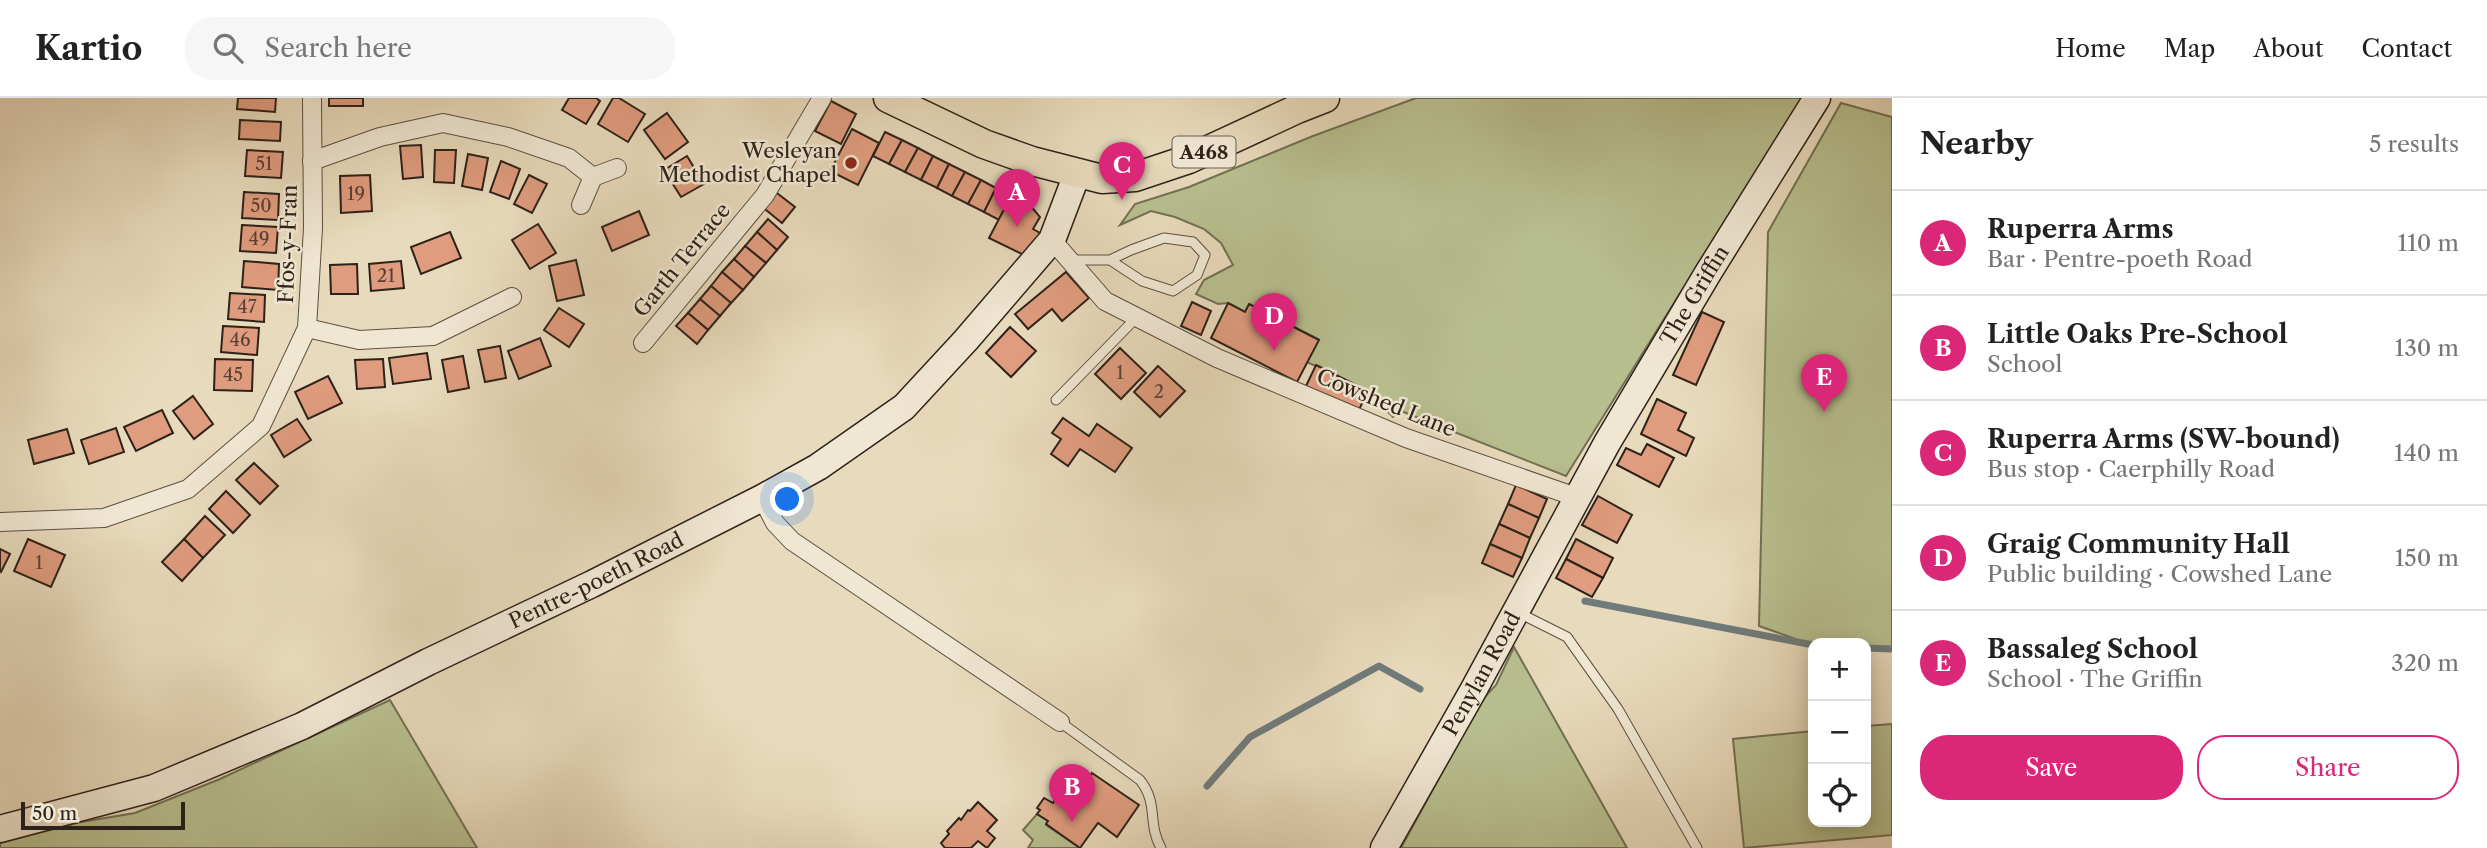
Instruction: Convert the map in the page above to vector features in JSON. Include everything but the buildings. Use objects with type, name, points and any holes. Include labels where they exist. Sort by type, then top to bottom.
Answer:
[{"type":"main road","name":"A468","points":[[888,98],[984,144],[1077,174],[1102,179],[1135,177],[1189,159],[1325,98]]},
{"type":"street","name":"Ffos-y-Fran","points":[[0,522],[104,518],[188,489],[261,426],[307,328],[313,228],[312,98]]},
{"type":"street","name":"Garth Terrace","points":[[643,343],[765,195],[822,98]]},
{"type":"street","name":"The Griffin","points":[[1576,497],[1708,273],[1817,98]]},
{"type":"street","name":"Ffos-y-Fran","points":[[312,162],[380,136],[443,122],[508,136],[569,158],[593,177]]},
{"type":"street","points":[[581,205],[593,177],[617,168]]},
{"type":"street","name":"Pentre-poeth Road","points":[[0,830],[154,788],[302,726],[762,498],[818,467],[904,407],[1052,240],[1077,174]]},
{"type":"street","name":"Cowshed Lane","points":[[1052,240],[1105,301],[1217,358],[1395,433],[1576,497]]},
{"type":"street","name":"Ffos-y-Fran","points":[[307,328],[359,340],[433,336],[512,297]]},
{"type":"street","name":"Penylan Road","points":[[1384,848],[1576,497]]},
{"type":"street","points":[[762,498],[775,523],[792,541],[1060,722]]},
{"type":"lane","points":[[1071,260],[1110,260],[1164,238],[1193,242],[1205,255],[1197,275],[1173,291],[1142,281],[1110,260]]},
{"type":"lane","points":[[1056,400],[1138,317]]},
{"type":"lane","points":[[1515,611],[1567,637],[1618,709],[1697,848]]},
{"type":"lane","points":[[1060,722],[1140,780],[1149,791],[1153,826],[1161,848]]},
{"type":"green space","points":[[1416,98],[1802,98],[1566,476],[1401,411],[1393,417],[1368,391],[1307,362],[1318,339],[1250,304],[1245,312],[1228,303],[1218,304],[1196,294],[1204,280],[1233,265],[1221,243],[1204,229],[1151,211],[1120,225],[1135,204],[1189,187],[1313,136]]},
{"type":"green space","points":[[1841,103],[1892,117],[1892,649],[1871,648],[1871,638],[1808,638],[1808,643],[1759,626],[1768,232]]},
{"type":"green space","points":[[1514,647],[1627,848],[1401,848],[1481,701],[1496,685]]},
{"type":"green space","points":[[390,700],[477,848],[0,848],[0,843],[81,822],[135,813],[220,779]]},
{"type":"green space","points":[[1892,724],[1892,835],[1744,848],[1733,739],[1808,732],[1808,827],[1871,827],[1871,726]]},
{"type":"green space","points":[[1037,814],[1048,821],[1046,825],[1080,848],[1028,848],[1033,840],[1023,830]]},
{"type":"waterway","points":[[1585,601],[1808,644]]},
{"type":"waterway","points":[[1871,648],[1892,649]]},
{"type":"waterway","points":[[1207,786],[1250,737],[1379,666],[1420,689]]},
{"type":"place","name":"Wesleyan Methodist Chapel","points":[[851,163]]},
{"type":"place","name":"Ruperra Arms (SW-bound)","points":[[1122,200]]},
{"type":"place","name":"Ruperra Arms","points":[[1017,227]]},
{"type":"place","name":"Graig Community Hall","points":[[1274,351]]},
{"type":"place","name":"Bassaleg School","points":[[1824,412]]},
{"type":"place","name":"Little Oaks Pre-School","points":[[1072,822]]}]
